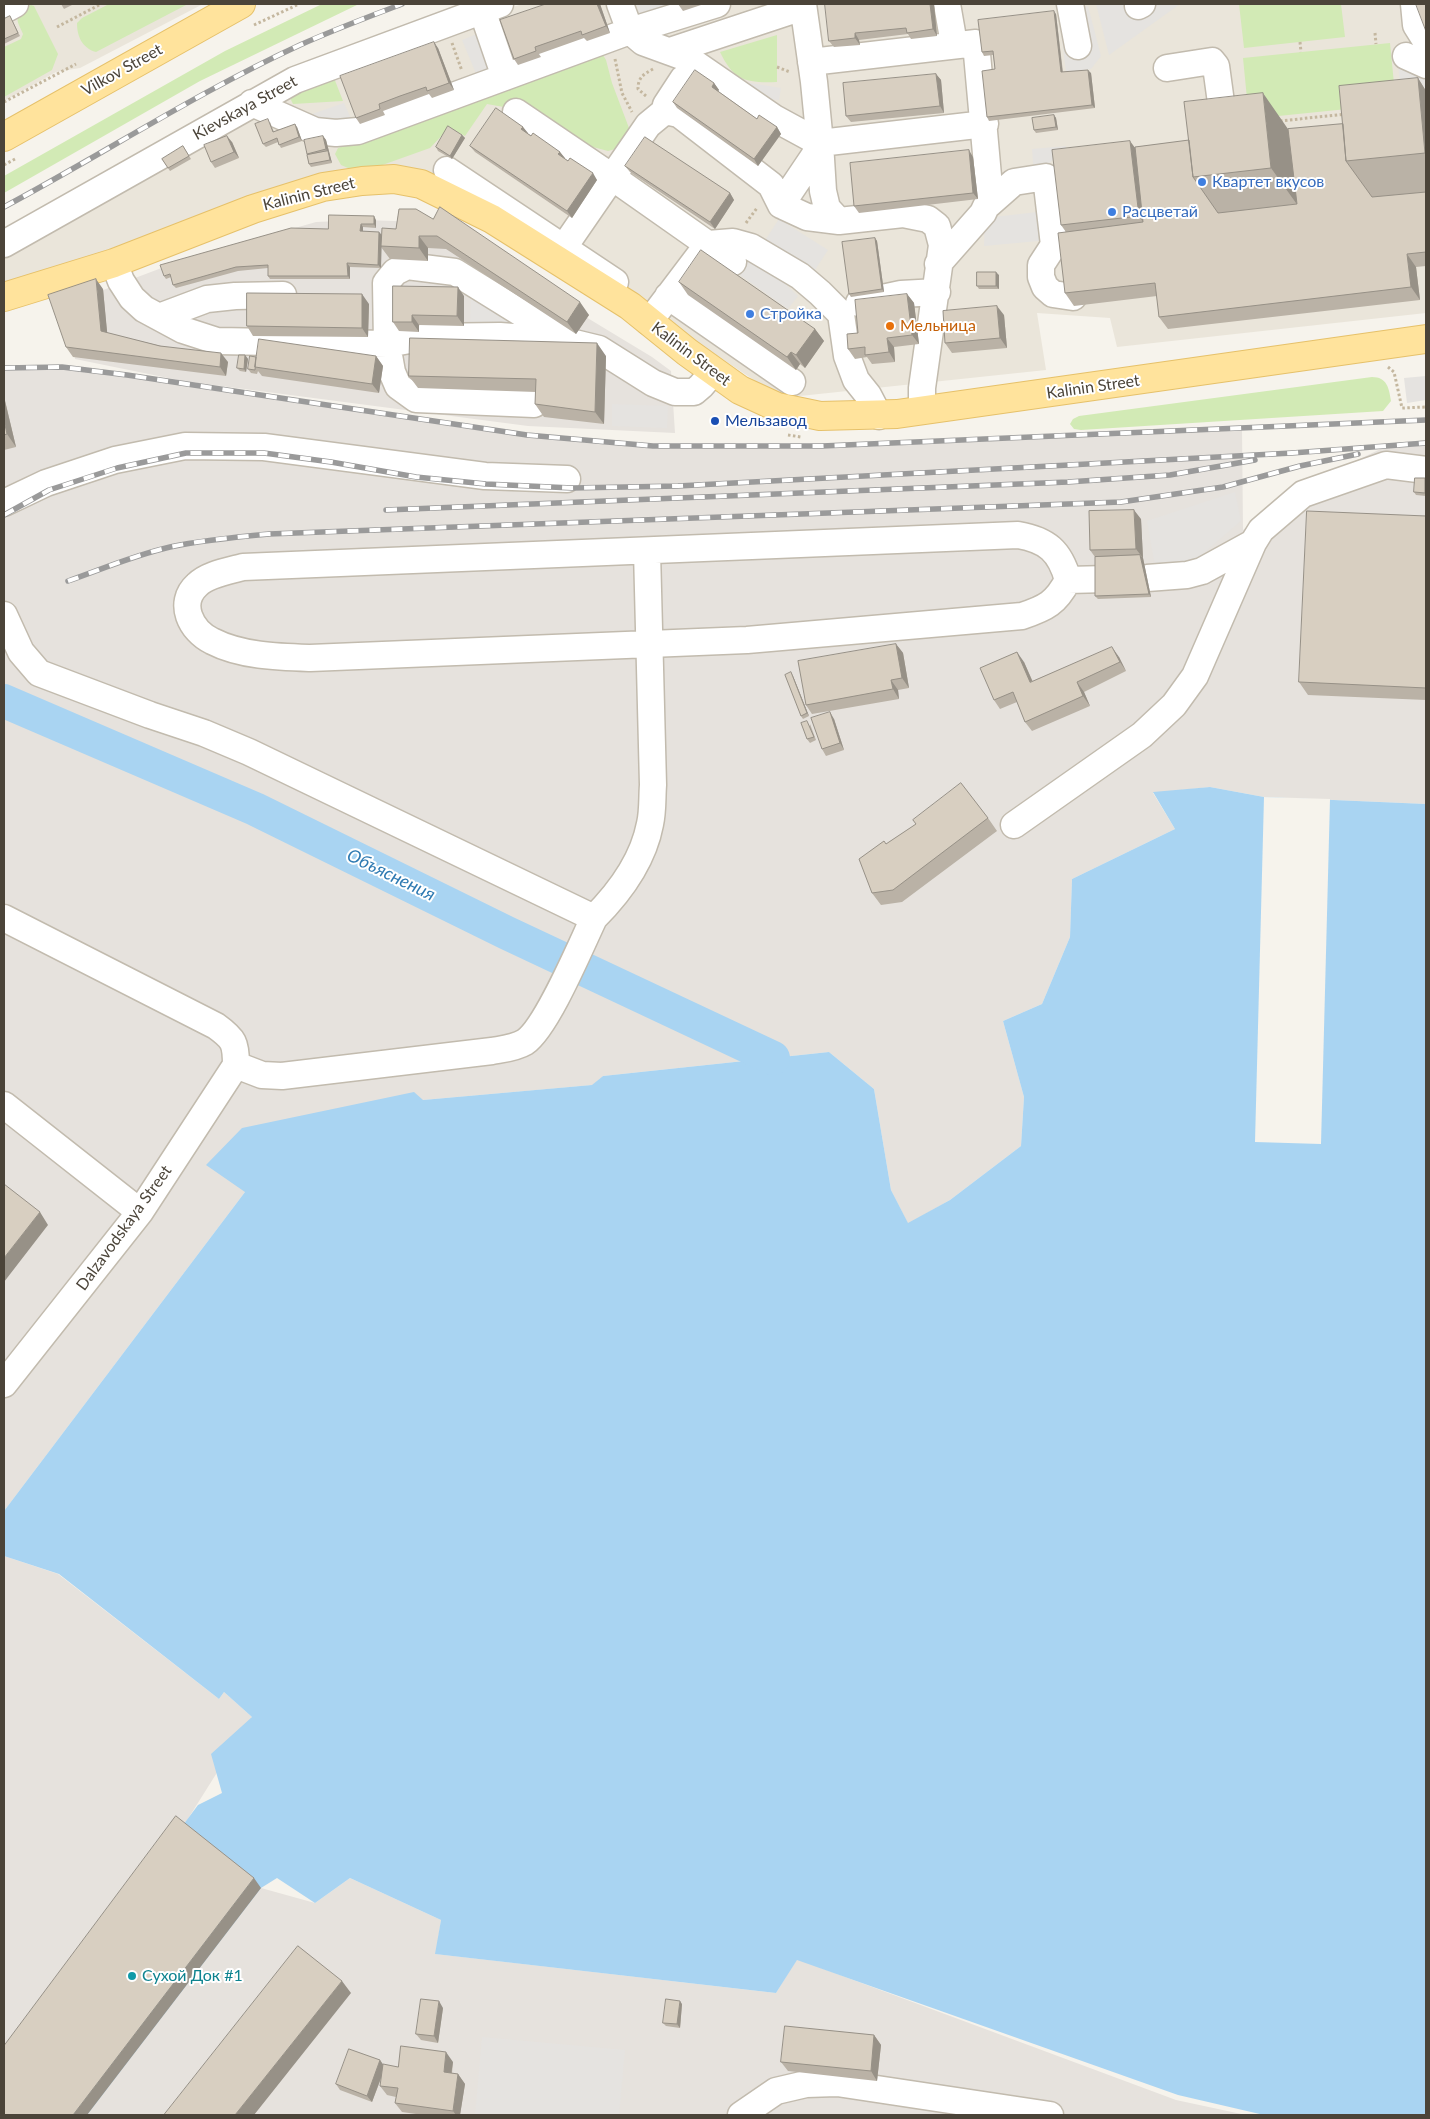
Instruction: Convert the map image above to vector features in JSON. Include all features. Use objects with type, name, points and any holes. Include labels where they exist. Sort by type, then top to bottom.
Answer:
[{"type":"main road","name":"Vilkov Street","points":[[4,137],[241,4]]},
{"type":"main road","name":"Kalinin Street","points":[[4,296],[114,263],[253,209],[323,187],[362,181],[394,179],[421,184],[492,219],[630,306],[658,309],[713,372],[740,390],[776,407],[820,416],[879,416],[1426,339]]},
{"type":"street","points":[[4,10],[15,4]]},
{"type":"street","points":[[620,4],[622,34]]},
{"type":"street","points":[[252,103],[315,131],[336,133],[358,131],[622,34],[671,10],[717,4]]},
{"type":"street","points":[[947,4],[954,44]]},
{"type":"street","points":[[1070,4],[1078,46]]},
{"type":"street","points":[[1414,4],[1416,25],[1426,41]]},
{"type":"street","points":[[670,51],[803,5],[820,142],[823,191],[827,208],[839,221]]},
{"type":"street","points":[[491,7],[505,77]]},
{"type":"street","name":"Kievskaya Street","points":[[4,244],[295,80],[491,7]]},
{"type":"street","points":[[622,34],[687,58],[774,118],[820,142],[985,124]]},
{"type":"street","points":[[811,62],[954,44],[976,43],[985,124],[990,198],[986,208],[937,226]]},
{"type":"street","points":[[1167,68],[1212,61],[1216,66],[1235,139],[1199,143]]},
{"type":"street","points":[[564,247],[683,79]]},
{"type":"street","points":[[516,112],[733,262]]},
{"type":"street","points":[[656,118],[679,114],[771,185],[781,204],[807,218],[839,221],[903,214],[928,220],[937,226],[942,245],[938,264],[937,292],[930,324],[922,388],[922,410]]},
{"type":"street","points":[[781,204],[814,156],[820,142]]},
{"type":"street","points":[[447,170],[564,247],[622,288],[792,382]]},
{"type":"street","points":[[938,264],[986,208],[1014,182],[1046,177],[1054,245],[1042,265],[1041,277],[1045,286],[1052,294],[1073,297]]},
{"type":"street","points":[[658,309],[708,244],[733,242],[751,247],[800,276],[841,314],[847,356],[856,380],[868,395],[879,416]]},
{"type":"street","points":[[388,246],[380,290],[392,372],[398,386],[416,399],[534,404]]},
{"type":"street","points":[[114,263],[121,282],[132,298],[144,309],[183,330],[217,341],[387,344],[427,337],[500,336],[566,341],[600,349],[653,383],[676,392],[694,392],[713,372]]},
{"type":"street","points":[[380,290],[395,272],[407,266],[455,272],[566,341]]},
{"type":"street","points":[[841,314],[858,303],[901,294],[937,292]]},
{"type":"street","points":[[159,317],[207,299],[235,296],[310,295]]},
{"type":"street","points":[[4,503],[46,483],[115,460],[185,446],[264,447],[485,476],[567,479]]},
{"type":"street","points":[[1014,825],[1142,735],[1174,705],[1195,676],[1253,543],[1261,530],[1303,494],[1386,465],[1426,470]]},
{"type":"street","points":[[1018,535],[1034,538],[1044,543],[1064,564],[1068,580],[1060,596],[1043,609],[1022,616],[747,640],[310,658],[277,657],[240,651],[210,641],[190,622],[186,604],[196,585],[214,575],[244,567],[647,551],[1018,535]]},
{"type":"street","points":[[1068,580],[1186,575],[1202,571],[1219,563],[1253,543]]},
{"type":"street","points":[[4,918],[216,1026],[230,1036],[236,1048],[236,1065],[262,1075],[282,1076],[509,1048],[524,1043],[536,1033],[560,989],[594,918],[610,903],[641,858],[651,823],[653,785],[647,551]]},
{"type":"street","points":[[4,615],[21,652],[39,673],[150,715],[204,733],[249,752],[594,918]]},
{"type":"street","name":"Dalzavodskaya Street","points":[[4,1384],[140,1212],[236,1065]]},
{"type":"street","points":[[4,1105],[140,1212]]},
{"type":"street","points":[[741,2115],[776,2091],[806,2084],[838,2083],[1050,2115]]},
{"type":"path","points":[[57,27],[101,4]]},
{"type":"path","points":[[1374,33],[1376,44]]},
{"type":"path","points":[[622,34],[617,71],[627,105],[631,112],[656,118]]},
{"type":"path","points":[[1300,42],[1301,52]]},
{"type":"path","points":[[4,102],[76,64]]},
{"type":"path","points":[[1272,122],[1347,114]]},
{"type":"path","points":[[1387,366],[1394,372],[1402,408],[1426,407]]},
{"type":"path","points":[[786,434],[804,437]]},
{"type":"shaded area","points":[[4,4],[203,4],[80,68],[56,72],[4,101]]},
{"type":"shaded area","points":[[522,4],[1426,4],[1426,313],[1117,347],[1110,318],[1037,313],[1046,370],[781,398],[495,208],[440,179],[249,200],[70,263],[4,283],[4,246],[340,66]]},
{"type":"shaded area","points":[[636,4],[675,4],[640,17]]},
{"type":"shaded area","points":[[1096,4],[1180,4],[1109,55]]},
{"type":"shaded area","points":[[1088,6],[1101,56],[1091,69],[1066,72],[1058,9]]},
{"type":"shaded area","points":[[484,31],[498,68],[477,76],[462,40]]},
{"type":"shaded area","points":[[1420,50],[1426,80],[1426,102],[1402,104],[1397,52]]},
{"type":"shaded area","points":[[744,82],[781,88],[779,100],[753,98]]},
{"type":"shaded area","points":[[344,103],[353,123],[316,125],[312,114]]},
{"type":"shaded area","points":[[1066,146],[1066,154],[1059,155],[1034,175],[1032,149]]},
{"type":"shaded area","points":[[1046,211],[1049,240],[984,246],[985,218]]},
{"type":"shaded area","points":[[779,219],[828,250],[813,273],[764,242]]},
{"type":"shaded area","points":[[363,220],[425,222],[452,236],[652,357],[671,371],[675,433],[528,426],[183,381],[75,359],[69,303],[180,261],[316,222]]},
{"type":"shaded area","points":[[746,260],[773,272],[798,296],[788,309],[737,273]]},
{"type":"shaded area","points":[[471,298],[510,317],[510,331],[470,331]]},
{"type":"shaded area","points":[[62,367],[527,435],[653,446],[822,446],[1242,429],[1243,530],[1291,492],[1393,443],[1426,440],[1426,804],[1264,797],[1210,787],[1153,793],[1175,829],[1072,879],[1070,937],[1042,1004],[1003,1021],[1024,1097],[1021,1146],[950,1200],[908,1224],[891,1190],[874,1089],[829,1052],[603,1076],[593,1085],[423,1100],[245,1192],[4,1511],[4,368]]},
{"type":"shaded area","points":[[1426,376],[1426,400],[1407,403],[1404,378]]},
{"type":"shaded area","points":[[612,404],[668,406],[667,428],[612,426]]},
{"type":"shaded area","points":[[1235,492],[1241,521],[1192,563],[1155,566],[1147,521]]},
{"type":"shaded area","points":[[4,1556],[58,1574],[219,1699],[224,1692],[252,1717],[184,1825],[261,1888],[315,1903],[350,1878],[441,1920],[436,1954],[776,1993],[797,1959],[1176,2100],[1246,2115],[4,2115]]},
{"type":"shaded area","points":[[482,2037],[625,2050],[619,2115],[475,2115]]},
{"type":"green space","points":[[109,4],[188,4],[96,52],[87,48],[81,41],[77,23],[82,18]]},
{"type":"green space","points":[[322,4],[359,4],[200,81],[4,193],[4,176],[225,51]]},
{"type":"green space","points":[[1239,4],[1341,4],[1345,37],[1244,48]]},
{"type":"green space","points":[[31,5],[34,6],[58,54],[52,70],[4,97],[4,47],[21,39],[23,34],[17,17],[19,10]]},
{"type":"green space","points":[[777,35],[777,82],[757,82],[742,78],[730,69],[720,52]]},
{"type":"green space","points":[[1390,43],[1396,104],[1249,119],[1243,58]]},
{"type":"green space","points":[[603,55],[629,128],[619,148],[608,151],[593,147],[526,111],[487,104],[465,136],[449,128],[430,148],[374,168],[348,168],[341,165],[335,154],[338,148],[450,112],[479,96]]},
{"type":"green space","points":[[334,78],[343,101],[293,104],[289,96]]},
{"type":"green space","points":[[1377,377],[1384,381],[1388,388],[1391,401],[1383,411],[1081,430],[1074,429],[1070,424],[1073,419],[1079,416]]},
{"type":"water","points":[[1210,787],[1264,797],[1426,804],[1426,2115],[1264,2115],[1178,2095],[797,1960],[776,1993],[435,1954],[441,1920],[350,1878],[315,1903],[277,1878],[261,1888],[87,2115],[4,2115],[4,2065],[198,1805],[222,1793],[211,1754],[252,1717],[224,1692],[219,1699],[59,1574],[4,1556],[4,1511],[245,1192],[206,1165],[242,1128],[414,1092],[423,1100],[592,1085],[603,1076],[829,1052],[874,1089],[891,1190],[908,1223],[950,1200],[1021,1146],[1024,1097],[1003,1021],[1042,1004],[1070,937],[1072,879],[1175,829],[1153,792]]},
{"type":"pier","points":[[1264,797],[1330,799],[1321,1144],[1255,1142]]},
{"type":"building","points":[[546,4],[597,4],[606,26],[582,35],[581,31],[535,47],[536,51],[514,59],[500,20]]},
{"type":"building","points":[[825,4],[930,4],[933,29],[907,33],[906,28],[855,33],[855,38],[829,41]]},
{"type":"building","points":[[1416,4],[1426,4],[1426,31]]},
{"type":"building","points":[[1054,11],[1061,72],[1088,70],[1092,105],[987,117],[982,71],[995,69],[993,51],[982,52],[978,20]]},
{"type":"building","points":[[10,16],[18,33],[4,39],[4,19]]},
{"type":"building","points":[[434,42],[449,83],[427,91],[426,87],[400,96],[379,104],[380,109],[356,118],[340,76]]},
{"type":"building","points":[[695,70],[714,83],[712,87],[757,119],[759,115],[777,127],[754,159],[673,102]]},
{"type":"building","points":[[936,74],[940,106],[846,116],[843,83]]},
{"type":"building","points":[[1418,78],[1425,153],[1346,161],[1339,86]]},
{"type":"building","points":[[1263,93],[1271,168],[1193,177],[1184,102]]},
{"type":"building","points":[[496,108],[523,127],[521,129],[531,136],[533,133],[560,152],[558,154],[568,161],[570,158],[593,173],[567,211],[470,146]]},
{"type":"building","points":[[1054,115],[1056,127],[1034,130],[1032,118]]},
{"type":"building","points":[[268,119],[273,132],[295,124],[299,137],[279,145],[277,138],[263,144],[255,124]]},
{"type":"building","points":[[1343,124],[1346,161],[1372,197],[1426,192],[1426,252],[1407,254],[1411,287],[1159,317],[1155,283],[1065,293],[1058,233],[1143,222],[1135,147],[1189,140],[1193,177],[1218,213],[1297,204],[1288,129]]},
{"type":"building","points":[[448,126],[462,135],[450,156],[436,147]]},
{"type":"building","points":[[227,136],[234,152],[211,162],[204,145]]},
{"type":"building","points":[[323,136],[326,149],[307,154],[304,140]]},
{"type":"building","points":[[645,137],[730,193],[710,222],[625,166]]},
{"type":"building","points":[[1130,141],[1139,216],[1061,225],[1052,150]]},
{"type":"building","points":[[183,146],[189,156],[168,168],[162,159]]},
{"type":"building","points":[[969,150],[973,193],[854,206],[850,163]]},
{"type":"building","points":[[328,151],[330,160],[309,164],[307,155]]},
{"type":"building","points":[[440,207],[580,302],[567,322],[437,236],[419,236],[419,248],[381,246],[382,228],[396,229],[399,209],[416,209],[433,219]]},
{"type":"building","points":[[329,215],[374,216],[374,224],[361,224],[360,231],[379,232],[378,265],[347,263],[348,276],[268,276],[268,265],[236,267],[173,285],[170,274],[164,276],[160,265],[291,228],[328,229]]},
{"type":"building","points":[[875,238],[882,289],[849,294],[842,242]]},
{"type":"building","name":"Стройка","points":[[701,250],[815,329],[796,355],[791,352],[787,357],[679,282]]},
{"type":"building","points":[[977,272],[996,272],[996,286],[977,286]]},
{"type":"building","points":[[96,279],[101,331],[160,346],[221,353],[220,367],[66,347],[48,295]]},
{"type":"building","points":[[393,286],[458,287],[457,316],[412,315],[412,322],[393,322]]},
{"type":"building","points":[[247,293],[362,294],[362,328],[247,326]]},
{"type":"building","name":"Мельница","points":[[907,294],[912,335],[887,338],[889,352],[865,355],[865,347],[848,349],[847,334],[858,333],[855,300]]},
{"type":"building","points":[[997,306],[1000,338],[945,343],[943,311]]},
{"type":"building","points":[[410,338],[597,343],[595,412],[535,404],[536,379],[409,376]]},
{"type":"building","points":[[259,339],[376,356],[372,384],[255,367]]},
{"type":"building","points":[[239,355],[245,355],[244,369],[237,368]]},
{"type":"building","points":[[250,356],[256,357],[255,370],[248,369]]},
{"type":"building","points":[[4,420],[7,434],[4,435]]},
{"type":"building","points":[[1415,478],[1425,478],[1425,493],[1414,492]]},
{"type":"building","points":[[1134,510],[1136,549],[1090,550],[1089,511]]},
{"type":"building","points":[[1307,511],[1426,516],[1426,688],[1299,682]]},
{"type":"building","points":[[1140,555],[1149,594],[1095,596],[1095,557]]},
{"type":"building","points":[[896,644],[902,678],[891,680],[893,689],[806,705],[798,661]]},
{"type":"building","points":[[1112,647],[1120,662],[1077,682],[1083,696],[1025,722],[1013,692],[994,700],[980,668],[1017,652],[1030,682]]},
{"type":"building","points":[[791,672],[807,713],[801,716],[785,675]]},
{"type":"building","points":[[830,712],[840,743],[822,749],[811,718]]},
{"type":"building","points":[[807,721],[814,737],[807,739],[801,723]]},
{"type":"building","points":[[961,783],[988,818],[893,890],[872,893],[859,859],[884,841],[886,844],[916,824],[913,820]]},
{"type":"building","points":[[4,1184],[40,1212],[4,1258]]},
{"type":"building","name":"Сухой Док #1","points":[[176,1816],[254,1878],[73,2115],[4,2115],[4,2046]]},
{"type":"building","points":[[298,1946],[342,1981],[235,2115],[164,2115]]},
{"type":"building","points":[[421,1999],[439,2001],[434,2036],[416,2034]]},
{"type":"building","points":[[666,1999],[680,2001],[677,2024],[663,2023]]},
{"type":"building","points":[[785,2026],[874,2035],[871,2071],[781,2062]]},
{"type":"building","points":[[401,2046],[446,2052],[444,2072],[458,2074],[453,2111],[395,2103],[398,2088],[380,2086],[383,2064],[398,2067]]},
{"type":"building","points":[[349,2049],[380,2060],[367,2096],[336,2084]]},
{"type":"waterway","name":"Объяснения","points":[[4,701],[255,809],[507,933],[773,1058]]},
{"type":"railway","points":[[4,207],[262,63],[325,34],[402,4]]},
{"type":"railway","points":[[4,368],[62,367],[527,435],[653,446],[822,446],[1426,420]]},
{"type":"railway","points":[[4,515],[49,490],[117,468],[186,453],[264,453],[331,462],[416,477],[486,484],[572,488],[678,486],[1292,453],[1426,443]]},
{"type":"railway","points":[[68,581],[157,550],[195,542],[244,536],[1121,502],[1223,487],[1300,466],[1358,454]]},
{"type":"railway","points":[[386,510],[1068,482],[1170,475],[1255,460]]},
{"type":"place","name":"Квартет вкусов","points":[[1202,182]]},
{"type":"place","name":"Расцветай","points":[[1112,212]]},
{"type":"place","name":"Стройка","points":[[750,314]]},
{"type":"place","name":"Мельница","points":[[890,326]]},
{"type":"place","name":"Мельзавод","points":[[715,421]]},
{"type":"place","name":"Сухой Док #1","points":[[132,1976]]}]
